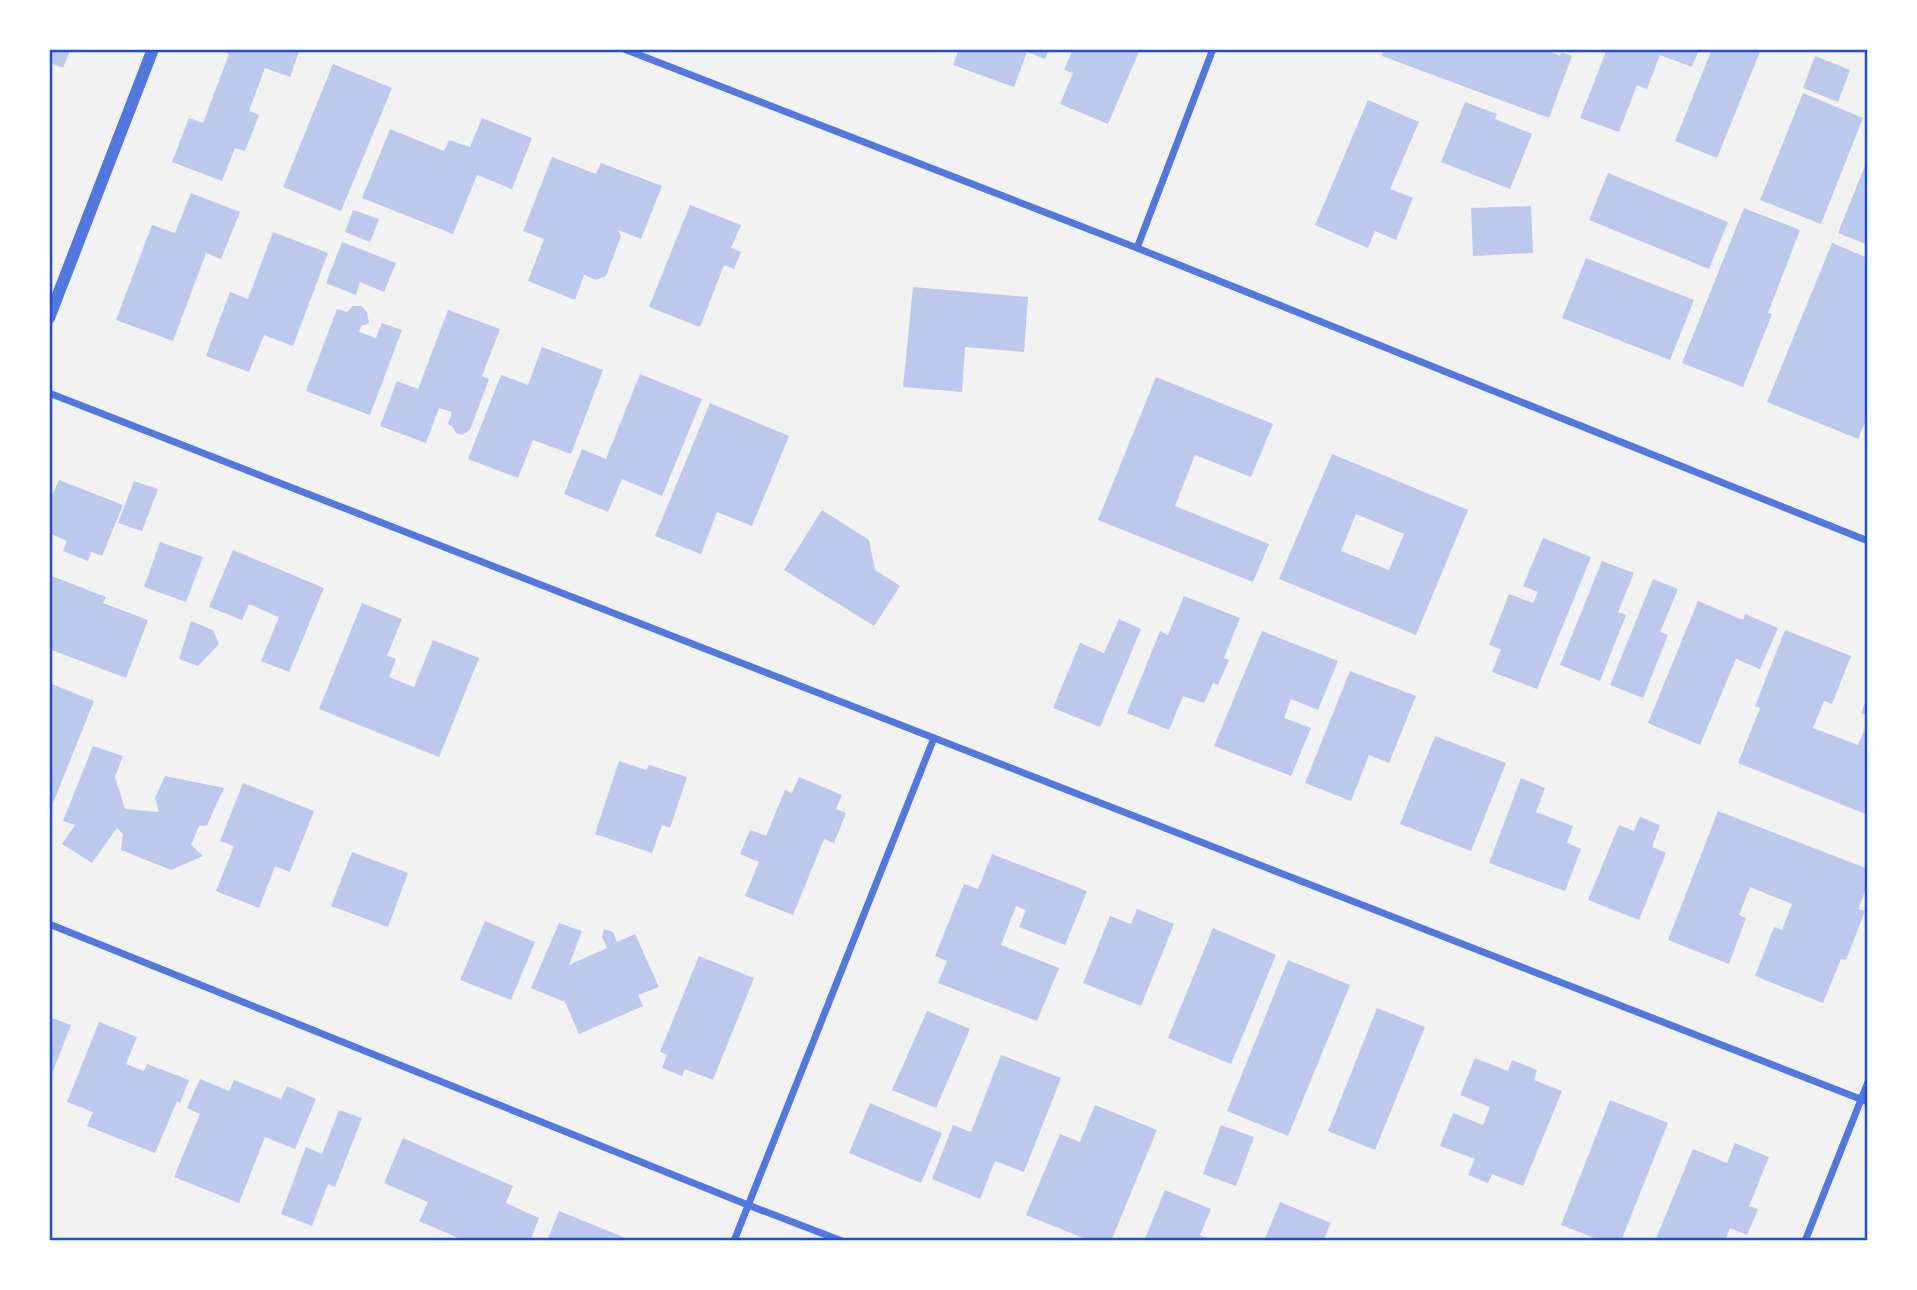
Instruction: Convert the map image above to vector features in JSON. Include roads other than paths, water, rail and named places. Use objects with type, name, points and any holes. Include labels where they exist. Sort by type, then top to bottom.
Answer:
[{"type":"street","points":[[49,317],[153,49]]},
{"type":"street","points":[[624,49],[1137,248],[1868,541]]},
{"type":"street","points":[[1137,248],[1213,49]]},
{"type":"street","points":[[49,393],[1864,1101]]},
{"type":"street","points":[[734,1241],[934,738]]},
{"type":"street","points":[[49,924],[842,1241]]},
{"type":"street","points":[[1805,1241],[1864,1101],[1868,1082]]}]
